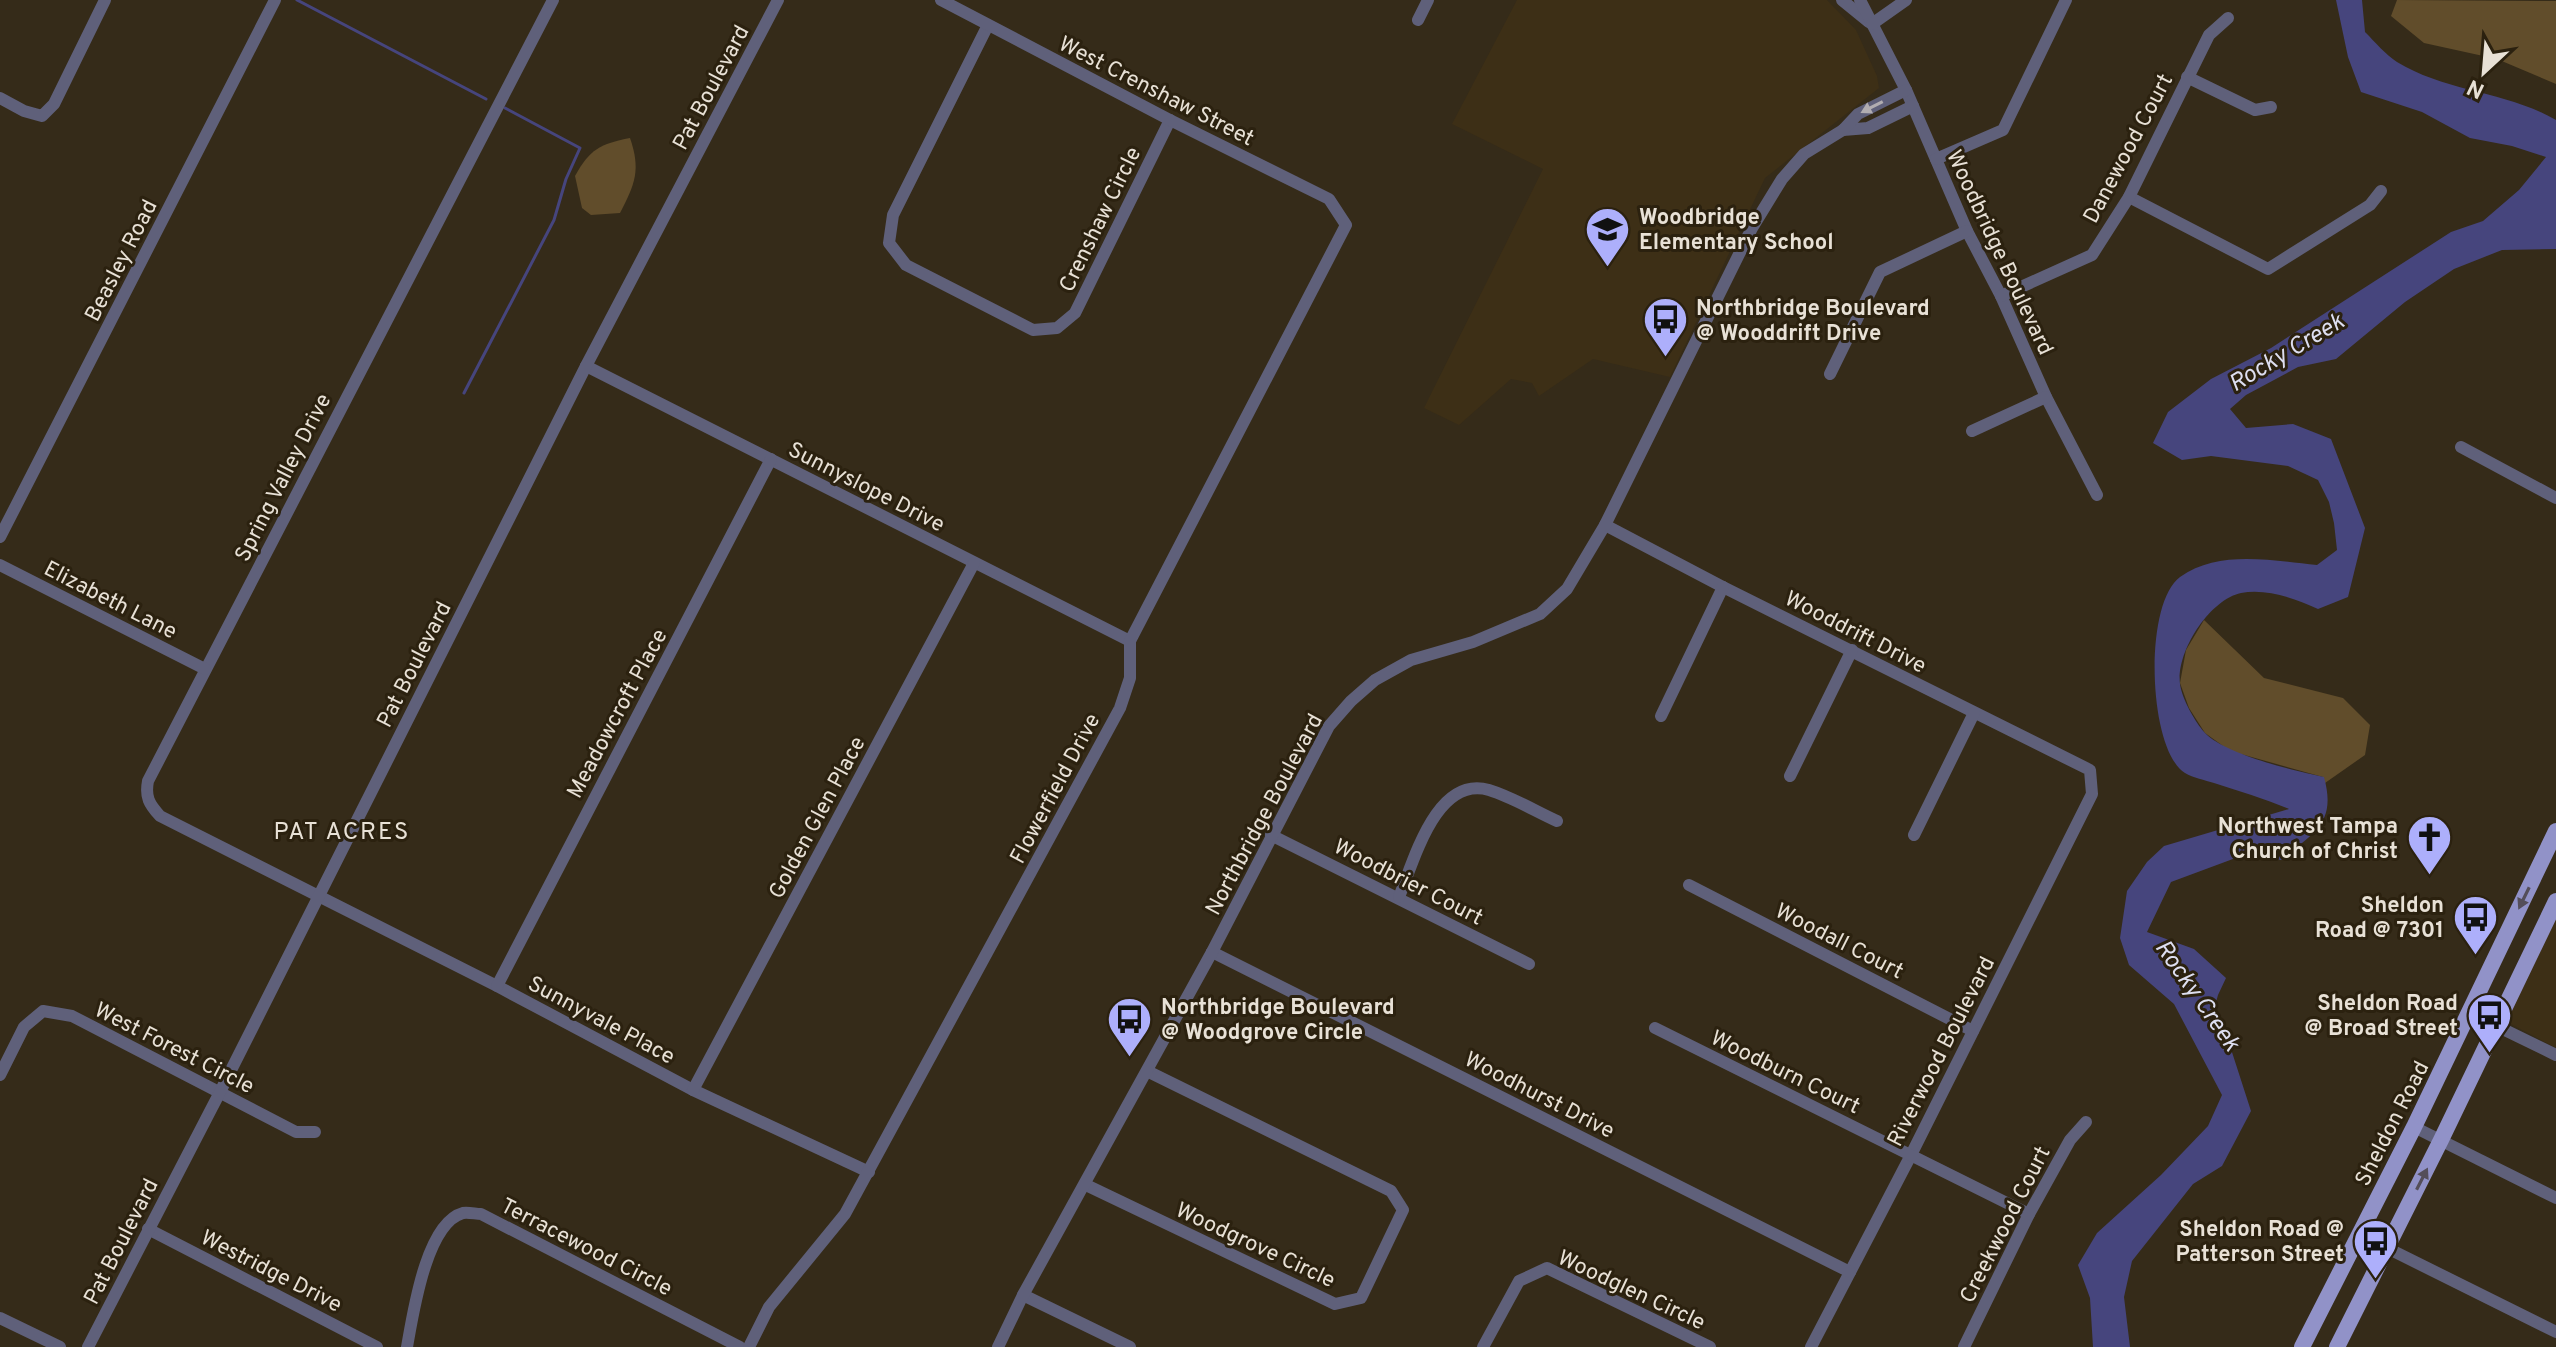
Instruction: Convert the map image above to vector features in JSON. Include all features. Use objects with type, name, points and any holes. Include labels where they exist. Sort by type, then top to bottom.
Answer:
[{"type":"main road","name":"Sheldon Road","points":[[2302,1347],[2554,842]]},
{"type":"main road","points":[[2337,1347],[2556,901]]},
{"type":"street","points":[[0,98],[24,111],[42,116],[54,104],[105,0]]},
{"type":"street","name":"Beasley Road","points":[[0,537],[275,0]]},
{"type":"street","name":"Spring Valley Drive","points":[[319,896],[160,816],[149,804],[146,792],[148,781],[553,0]]},
{"type":"street","name":"Pat Boulevard","points":[[88,1347],[586,366],[778,0]]},
{"type":"street","name":"West Crenshaw Street","points":[[941,0],[1329,199],[1346,225]]},
{"type":"street","points":[[1418,20],[1428,0]]},
{"type":"street","name":"Woodbridge Boulevard","points":[[1842,0],[1872,24]]},
{"type":"street","name":"Woodbridge Boulevard","points":[[1860,0],[1906,90],[1967,231],[2001,296],[2046,397],[2097,495]]},
{"type":"street","points":[[1872,24],[1906,0]]},
{"type":"street","points":[[1936,159],[2003,130],[2066,0]]},
{"type":"street","name":"Danewood Court","points":[[2001,296],[2092,255],[2129,197],[2209,35],[2228,18]]},
{"type":"street","name":"Crenshaw Circle","points":[[988,25],[893,215],[889,243],[906,265],[1033,330],[1057,328],[1075,313],[1170,120]]},
{"type":"street","points":[[2187,77],[2255,110],[2271,107]]},
{"type":"street","name":"Northbridge Boulevard","points":[[998,1347],[1023,1295],[1212,952],[1329,726],[1375,680],[1411,660],[1473,642],[1540,614],[1567,589],[1605,525],[1768,201],[1782,179],[1804,154],[1843,130],[1858,114],[1906,90]]},
{"type":"street","name":"Northbridge Boulevard","points":[[1843,130],[1868,128],[1913,106]]},
{"type":"street","points":[[2129,197],[2268,269],[2370,205],[2381,191]]},
{"type":"street","name":"Flowerfield Drive","points":[[749,1347],[769,1307],[845,1214],[1120,708],[1130,678],[1130,641],[1346,225]]},
{"type":"street","points":[[1830,374],[1880,272],[1967,231]]},
{"type":"street","name":"Sunnyslope Drive","points":[[586,366],[1130,641]]},
{"type":"street","points":[[1972,431],[2046,397]]},
{"type":"street","points":[[2461,447],[2556,498]]},
{"type":"street","name":"Meadowcroft Place","points":[[497,986],[771,459]]},
{"type":"street","name":"Wooddrift Drive","points":[[1605,525],[2090,770]]},
{"type":"street","name":"Golden Glen Place","points":[[693,1090],[974,563]]},
{"type":"street","name":"Elizabeth Lane","points":[[0,565],[205,669]]},
{"type":"street","points":[[1661,716],[1723,587]]},
{"type":"street","points":[[1790,776],[1852,650]]},
{"type":"street","points":[[1914,835],[1974,713]]},
{"type":"street","name":"Riverwood Boulevard","points":[[1811,1347],[2092,794],[2090,770]]},
{"type":"street","points":[[1399,897],[1432,819],[1450,798],[1468,788],[1488,790],[1557,821]]},
{"type":"street","name":"Woodbrier Court","points":[[1271,835],[1529,964]]},
{"type":"street","name":"Woodall Court","points":[[1689,885],[1973,1031]]},
{"type":"street","name":"Sunnyvale Place","points":[[319,896],[693,1090],[869,1172]]},
{"type":"street","name":"Woodhurst Drive","points":[[1212,952],[1850,1272]]},
{"type":"street","name":"West Forest Circle","points":[[0,1075],[24,1027],[43,1011],[72,1016],[296,1132],[315,1132]]},
{"type":"street","points":[[2470,1013],[2556,1055]]},
{"type":"street","name":"Woodburn Court","points":[[1655,1028],[2029,1214]]},
{"type":"street","name":"Woodgrove Circle","points":[[1086,1185],[1335,1304],[1361,1298],[1403,1210],[1391,1191],[1147,1071]]},
{"type":"street","name":"Creekwood Court","points":[[1964,1347],[2029,1214],[2070,1140],[2086,1122]]},
{"type":"street","points":[[2414,1127],[2556,1198]]},
{"type":"street","name":"Terracewood Circle","points":[[407,1347],[425,1262],[440,1230],[462,1213],[481,1214],[740,1347]]},
{"type":"street","name":"Westridge Drive","points":[[148,1229],[377,1347]]},
{"type":"street","points":[[2359,1234],[2556,1332]]},
{"type":"street","name":"Woodglen Circle","points":[[1483,1347],[1519,1281],[1547,1268],[1710,1347]]},
{"type":"street","points":[[1023,1295],[1130,1347]]},
{"type":"street","points":[[0,1318],[60,1347]]},
{"type":"shaded area","name":"Woodbridge Elementary School","points":[[1517,0],[1827,0],[1856,30],[1877,76],[1879,88],[1765,178],[1670,377],[1593,359],[1539,396],[1532,383],[1511,379],[1459,425],[1424,408],[1543,169],[1452,124]]},
{"type":"shaded area","points":[[2397,0],[2556,1],[2556,84],[2497,59],[2424,43],[2391,16]]},
{"type":"shaded area","points":[[630,138],[635,177],[620,213],[591,215],[582,208],[575,176],[597,149]]},
{"type":"shaded area","points":[[1662,303],[1672,303],[1680,309],[1672,329],[1660,330],[1657,327],[1656,313]]},
{"type":"shaded area","points":[[2204,620],[2264,678],[2343,698],[2370,725],[2365,755],[2325,783],[2323,777],[2230,751],[2205,733],[2189,708],[2180,683],[2186,650]]},
{"type":"shaded area","points":[[2556,919],[2556,1048],[2505,1021]]},
{"type":"water","name":"Rocky Creek","points":[[2336,0],[2362,0],[2365,32],[2397,62],[2435,80],[2517,103],[2556,120],[2556,249],[2502,250],[2454,269],[2405,302],[2336,359],[2298,367],[2246,395],[2230,409],[2246,428],[2293,424],[2331,439],[2365,528],[2348,597],[2318,609],[2271,593],[2241,593],[2229,598],[2207,616],[2189,643],[2180,671],[2181,690],[2197,723],[2215,741],[2261,761],[2324,777],[2327,806],[2319,826],[2281,860],[2241,856],[2171,882],[2147,932],[2194,949],[2226,978],[2210,1024],[2230,1046],[2251,1111],[2222,1166],[2193,1184],[2132,1261],[2124,1297],[2130,1347],[2093,1347],[2090,1298],[2078,1265],[2097,1233],[2161,1175],[2208,1126],[2222,1095],[2174,1004],[2129,965],[2120,938],[2127,891],[2147,862],[2164,846],[2289,809],[2185,773],[2173,759],[2163,736],[2157,708],[2156,645],[2160,616],[2168,592],[2180,577],[2195,568],[2247,559],[2317,565],[2337,550],[2329,502],[2318,480],[2288,466],[2211,456],[2182,460],[2153,443],[2168,412],[2211,379],[2271,348],[2451,232],[2483,221],[2519,190],[2546,157],[2512,146],[2470,138],[2422,112],[2361,92],[2348,57]]},
{"type":"waterway","points":[[297,0],[486,99]]},
{"type":"waterway","points":[[464,393],[554,220],[566,179],[580,148],[505,108]]},
{"type":"place","name":"Woodbridge Elementary School","points":[[1608,268]]},
{"type":"place","name":"Northbridge Boulevard @ Wooddrift Drive","points":[[1665,359]]},
{"type":"place","name":"Northwest Tampa Church of Christ","points":[[2429,877]]},
{"type":"place","name":"Sheldon Road @ 7301","points":[[2475,956]]},
{"type":"place","name":"Sheldon Road @ Broad Street","points":[[2489,1054]]},
{"type":"place","name":"Northbridge Boulevard @ Woodgrove Circle","points":[[1130,1058]]},
{"type":"place","name":"Sheldon Road @ Patterson Street","points":[[2375,1280]]},
{"type":"district","name":"PAT ACRES","points":[[342,831]]}]
